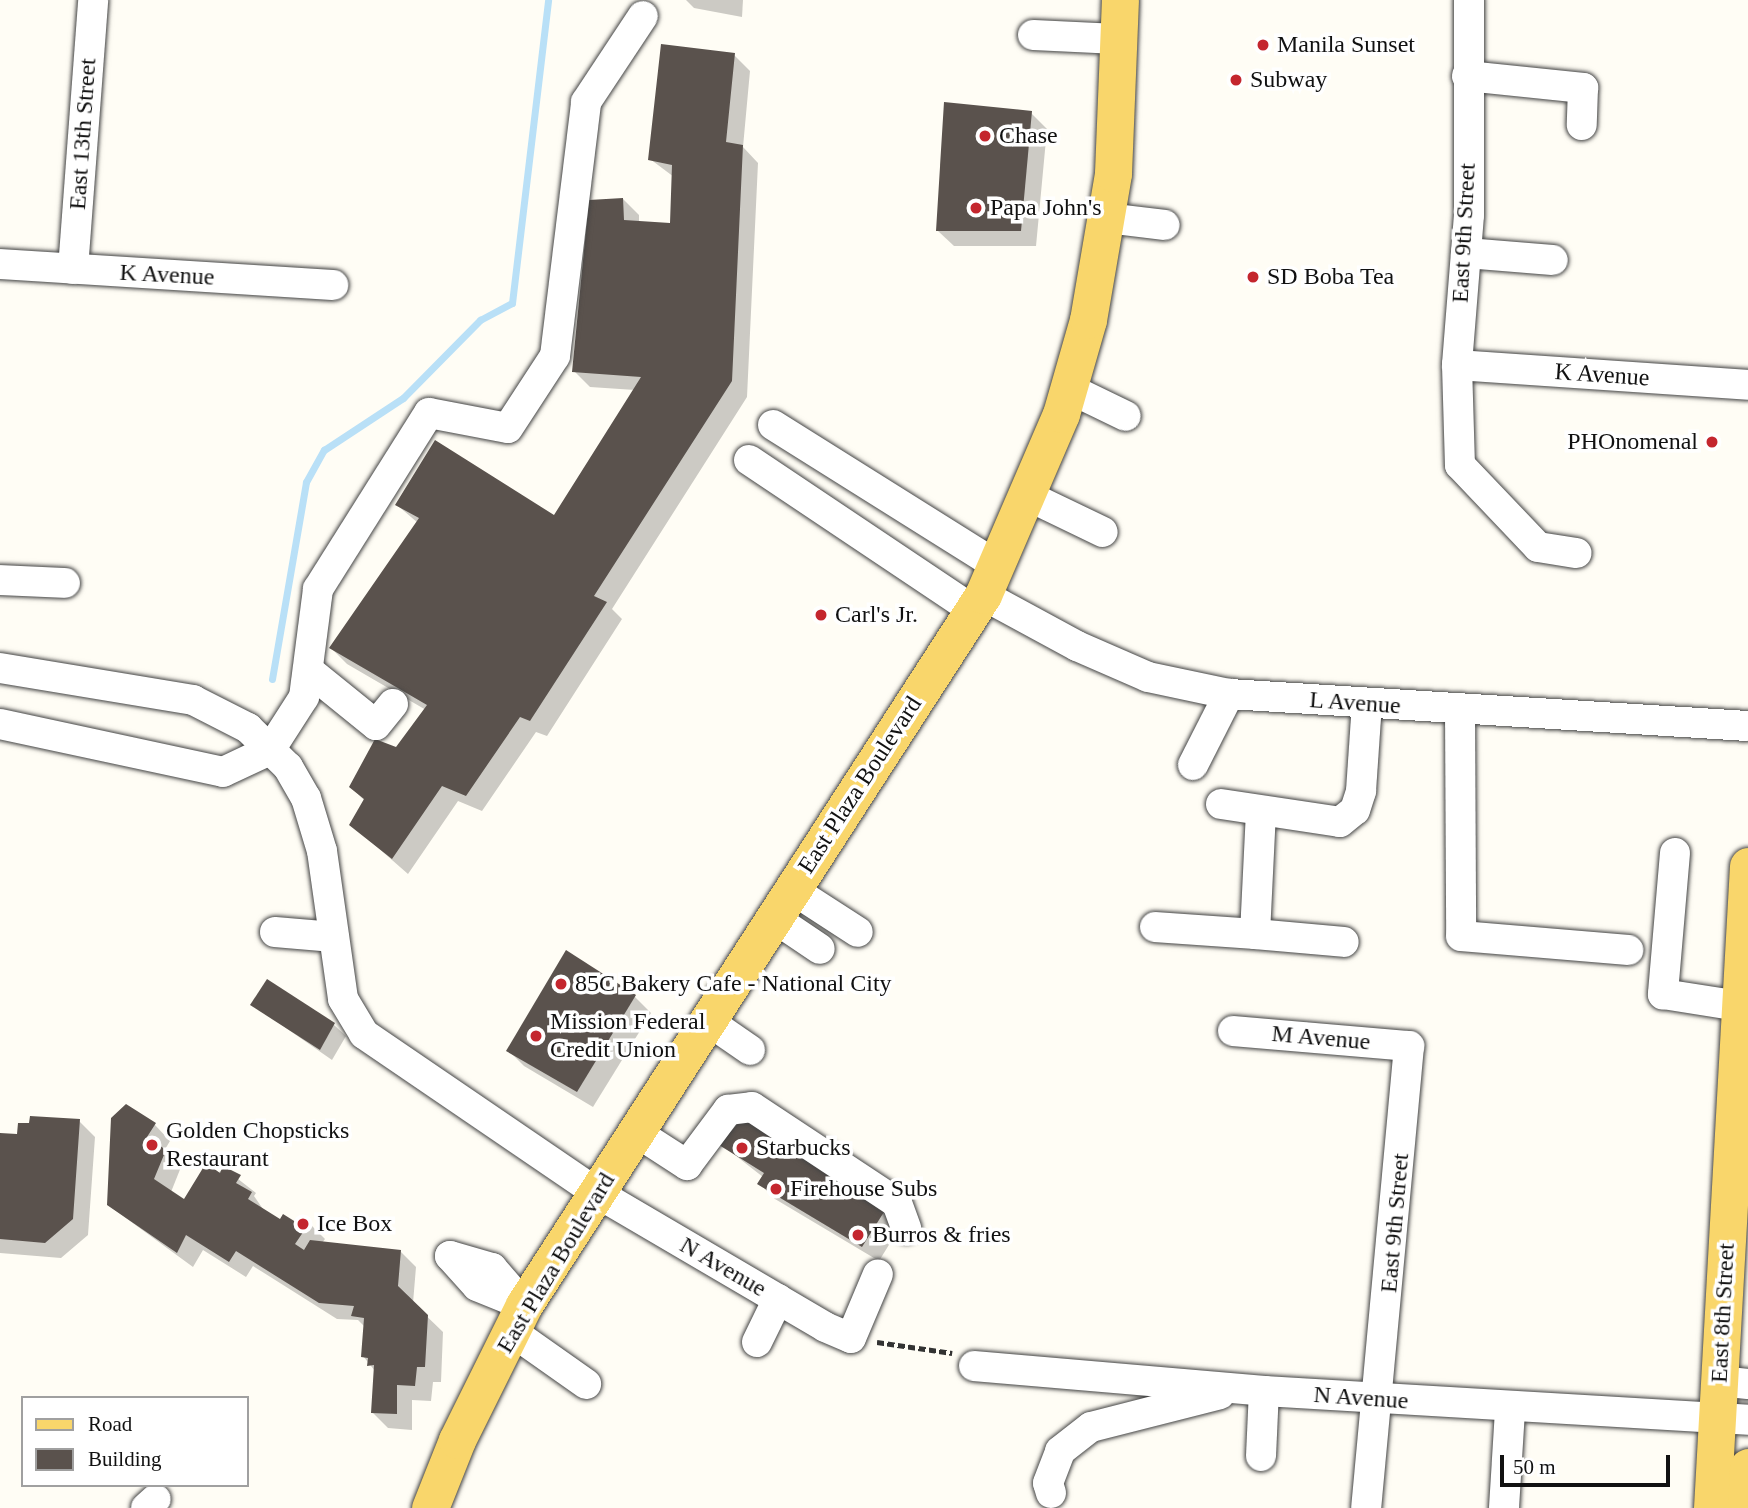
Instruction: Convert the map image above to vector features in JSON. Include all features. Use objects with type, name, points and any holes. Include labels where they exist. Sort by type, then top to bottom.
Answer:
[{"type":"main road","name":"East Plaza Boulevard","points":[[430,1508],[457,1440],[518,1318],[984,590],[1026,495],[1068,388],[1088,320],[1113,173],[1120,0]]},
{"type":"main road","name":"East 8th Street","points":[[1712,1508],[1733,1419],[1742,1068],[1740,1006],[1748,866]]},
{"type":"main road","points":[[1746,1508],[1748,1467]]},
{"type":"street","name":"East 13th Street","points":[[73,269],[93,0]]},
{"type":"street","name":"East 9th Street","points":[[1469,0],[1466,253],[1457,365],[1460,465],[1538,547],[1577,553]]},
{"type":"street","points":[[0,724],[223,772],[270,750],[304,697],[318,589],[429,412],[508,428],[555,356],[586,102],[643,16]]},
{"type":"street","points":[[1033,35],[1118,39]]},
{"type":"street","points":[[1467,76],[1583,88],[1582,125]]},
{"type":"street","points":[[1106,218],[1165,225]]},
{"type":"street","points":[[1466,253],[1553,260]]},
{"type":"street","name":"K Avenue","points":[[0,264],[333,285]]},
{"type":"street","name":"K Avenue","points":[[1457,365],[1748,384]]},
{"type":"street","points":[[1068,388],[1126,416]]},
{"type":"street","points":[[773,425],[984,590]]},
{"type":"street","points":[[749,460],[984,590]]},
{"type":"street","points":[[1026,495],[1103,532]]},
{"type":"street","points":[[0,580],[65,583]]},
{"type":"street","name":"L Avenue","points":[[984,590],[1077,646],[1148,677],[1229,694],[1748,726]]},
{"type":"street","name":"N Avenue","points":[[0,668],[193,700],[248,728],[288,767],[306,798],[322,851],[343,999],[364,1034],[597,1193],[778,1299],[851,1338]]},
{"type":"street","points":[[308,670],[376,725],[393,704]]},
{"type":"street","points":[[1193,765],[1229,694]]},
{"type":"street","points":[[1221,804],[1340,822],[1355,810],[1361,791],[1367,704]]},
{"type":"street","points":[[1460,709],[1461,936],[1628,950]]},
{"type":"street","points":[[1255,934],[1261,812]]},
{"type":"street","points":[[1675,853],[1663,994],[1740,1006]]},
{"type":"street","points":[[784,904],[858,932]]},
{"type":"street","points":[[784,904],[820,949]]},
{"type":"street","points":[[1156,927],[1344,942]]},
{"type":"street","points":[[275,932],[334,937]]},
{"type":"street","points":[[708,1021],[750,1050]]},
{"type":"street","name":"M Avenue","points":[[1233,1031],[1409,1046]]},
{"type":"street","name":"East 9th Street","points":[[1366,1508],[1409,1046]]},
{"type":"street","points":[[636,1132],[687,1165],[728,1110],[752,1107],[897,1203],[906,1228]]},
{"type":"street","points":[[851,1338],[878,1274]]},
{"type":"street","points":[[757,1342],[778,1299]]},
{"type":"street","points":[[518,1318],[586,1384]]},
{"type":"street","name":"N Avenue","points":[[974,1366],[1510,1409],[1733,1419]]},
{"type":"street","points":[[1051,1493],[1048,1483],[1060,1451],[1091,1427],[1233,1388]]},
{"type":"street","points":[[1261,1456],[1264,1391]]},
{"type":"street","points":[[1504,1508],[1510,1409]]},
{"type":"path","points":[[851,1338],[975,1354],[974,1366]]},
{"type":"building","points":[[661,44],[735,53],[726,142],[743,145],[732,381],[594,596],[607,602],[530,721],[520,717],[466,796],[442,786],[392,859],[349,825],[364,799],[349,787],[375,739],[396,747],[427,705],[329,648],[419,518],[395,505],[435,440],[554,515],[641,377],[572,372],[589,200],[623,198],[624,220],[670,223],[672,165],[648,160]]},
{"type":"building","points":[[944,102],[1032,111],[1021,231],[936,231]]},
{"type":"building","points":[[566,950],[636,995],[577,1092],[506,1051]]},
{"type":"building","points":[[267,979],[335,1023],[320,1050],[250,1005]]},
{"type":"building","points":[[126,1104],[156,1123],[147,1137],[166,1150],[154,1179],[184,1199],[206,1163],[220,1173],[223,1166],[241,1175],[236,1183],[252,1192],[248,1199],[280,1219],[283,1214],[299,1224],[303,1217],[310,1222],[295,1244],[304,1250],[310,1240],[401,1250],[398,1286],[428,1315],[425,1367],[417,1367],[415,1386],[397,1385],[397,1414],[371,1413],[374,1365],[367,1366],[368,1358],[361,1357],[364,1318],[351,1316],[354,1306],[319,1303],[236,1251],[229,1262],[186,1235],[177,1253],[107,1205],[111,1118]]},
{"type":"building","points":[[30,1116],[80,1119],[73,1219],[45,1243],[0,1239],[0,1133],[17,1134],[18,1123],[29,1123]]},
{"type":"building","points":[[757,1116],[889,1204],[862,1247],[757,1184],[764,1173],[719,1145],[739,1122]]},
{"type":"waterway","points":[[272,679],[306,482],[324,450],[403,398],[480,320],[512,303],[548,0]]},
{"type":"place","name":"Manila Sunset","points":[[1263,45]]},
{"type":"place","name":"Subway","points":[[1236,80]]},
{"type":"place","name":"Chase","points":[[985,136]]},
{"type":"place","name":"Papa John's","points":[[976,208]]},
{"type":"place","name":"SD Boba Tea","points":[[1253,277]]},
{"type":"place","name":"PHOnomenal","points":[[1712,442]]},
{"type":"place","name":"Carl's Jr.","points":[[821,615]]},
{"type":"place","name":"85C Bakery Cafe - National City","points":[[561,984]]},
{"type":"place","name":"Mission Federal Credit Union","points":[[536,1036]]},
{"type":"place","name":"Golden Chopsticks Restaurant","points":[[152,1145]]},
{"type":"place","name":"Starbucks","points":[[742,1148]]},
{"type":"place","name":"Firehouse Subs","points":[[776,1189]]},
{"type":"place","name":"Ice Box","points":[[303,1224]]},
{"type":"place","name":"Burros & fries","points":[[858,1235]]}]
